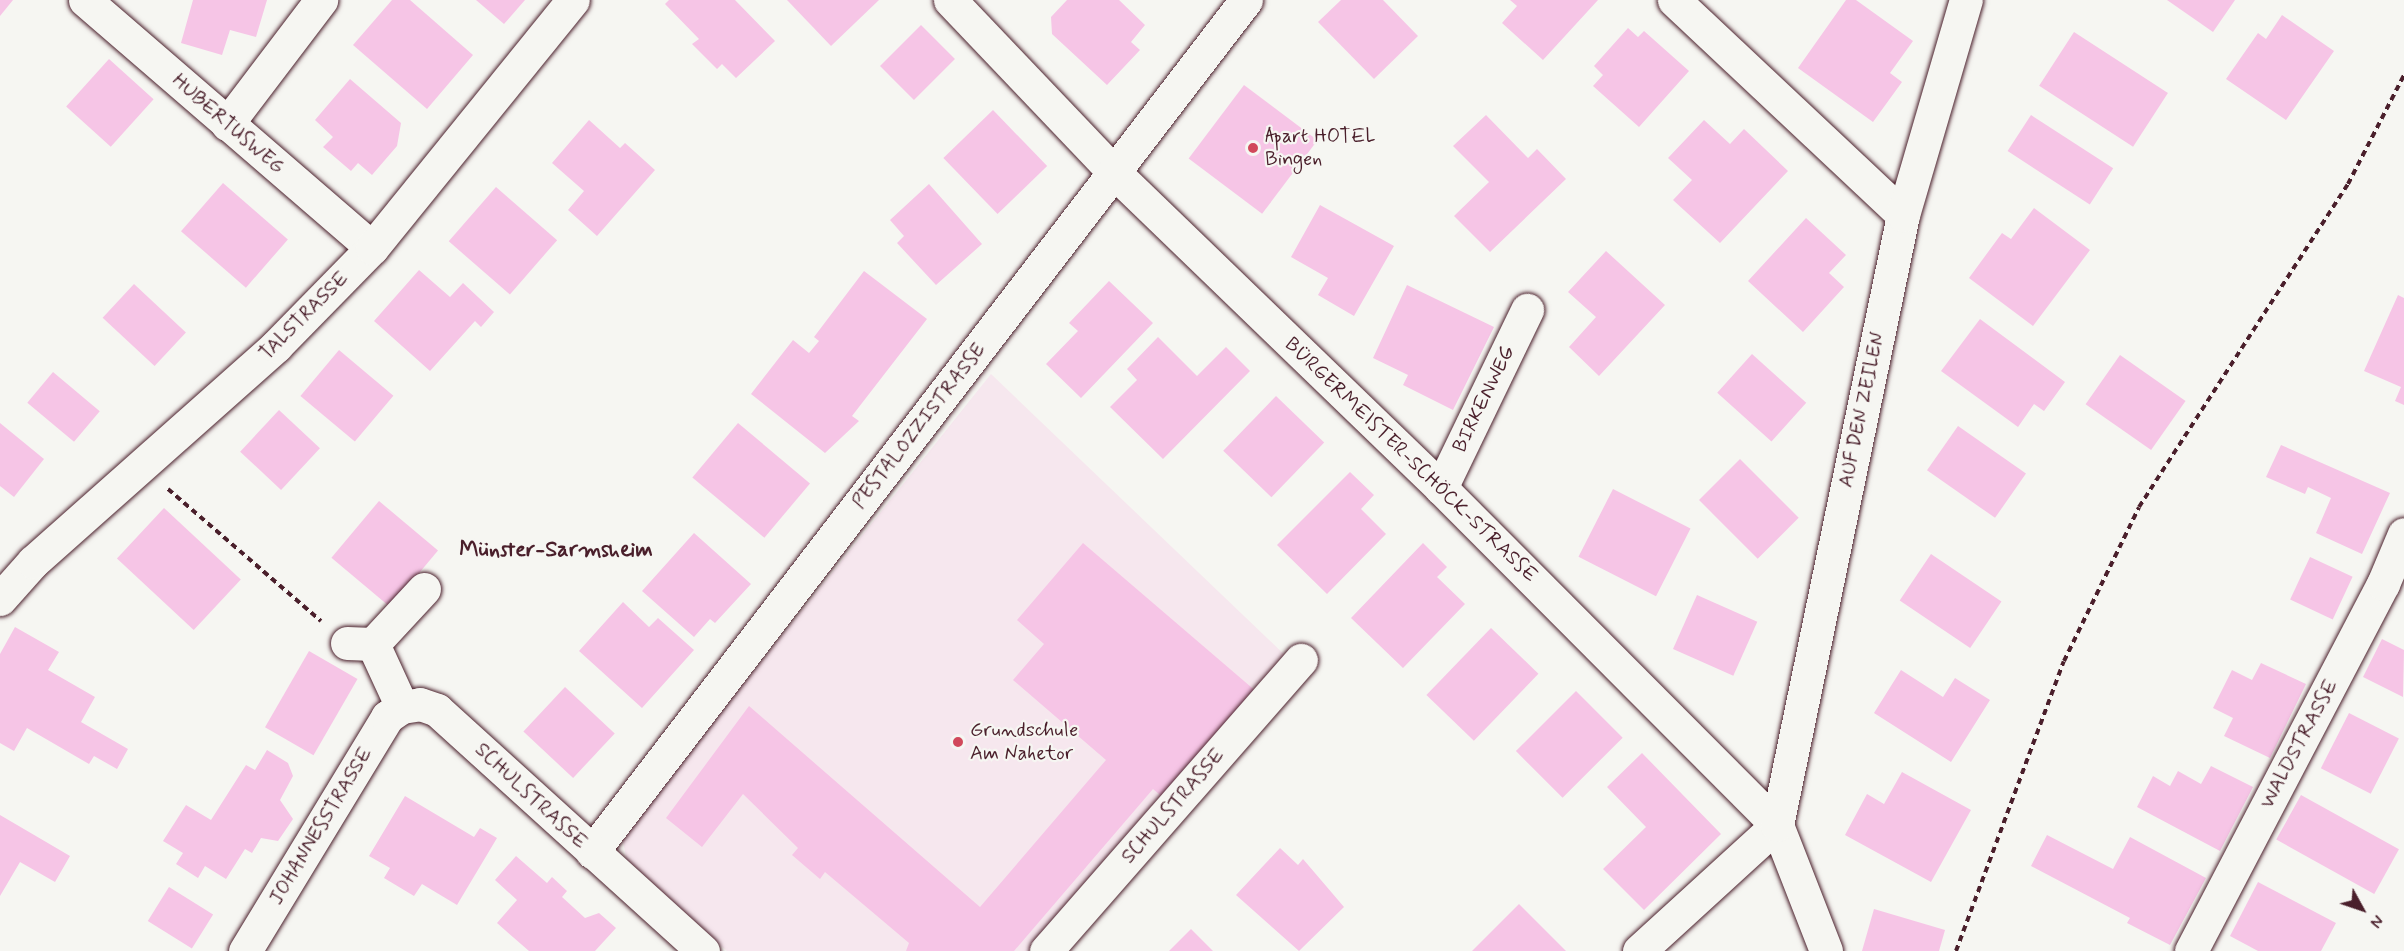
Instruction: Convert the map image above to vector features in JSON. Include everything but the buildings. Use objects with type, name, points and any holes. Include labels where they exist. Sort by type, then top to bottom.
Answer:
[{"type":"street","name":"HUBERTUSWEG","points":[[85,0],[372,248]]},
{"type":"street","points":[[227,124],[321,0]]},
{"type":"street","name":"TALSTRASSE","points":[[0,599],[33,562],[276,346],[372,248],[573,0]]},
{"type":"street","name":"BÜRGERMEISTER-SCHÖCK-STRASSE","points":[[950,0],[1114,172],[1441,488],[1777,825],[1826,951]]},
{"type":"street","name":"PESTALOZZISTRASSE","points":[[592,852],[1246,0]]},
{"type":"street","points":[[1674,0],[1903,215]]},
{"type":"street","name":"AUF DEN ZEILEN","points":[[1777,825],[1903,215],[1966,0]]},
{"type":"street","name":"BIRKENWEG","points":[[1441,488],[1527,310]]},
{"type":"street","name":"WALDSTRASSE","points":[[2190,951],[2383,584],[2404,534]]},
{"type":"street","points":[[402,706],[360,643],[424,589]]},
{"type":"street","name":"SCHULSTRASSE","points":[[1046,951],[1301,660]]},
{"type":"street","name":"SCHULSTRASSE","points":[[402,706],[420,704],[437,710],[704,951]]},
{"type":"street","name":"JOHANNESSTRASSE","points":[[245,951],[387,717],[402,706]]},
{"type":"street","points":[[1639,951],[1777,825]]},
{"type":"path","points":[[1956,951],[2064,661],[2139,507],[2348,184],[2404,75]]},
{"type":"path","points":[[141,466],[360,643]]},
{"type":"shaded area","name":"Grundschule Am Nahetor","points":[[991,374],[1290,660],[1038,951],[727,951],[628,867],[622,836]]},
{"type":"place","name":"Apart HOTEL Bingen","points":[[1253,148]]},
{"type":"place","name":"Grundschule Am Nahetor","points":[[958,742]]},
{"type":"district","name":"Münster-Sarmsheim","points":[[556,551]]}]
